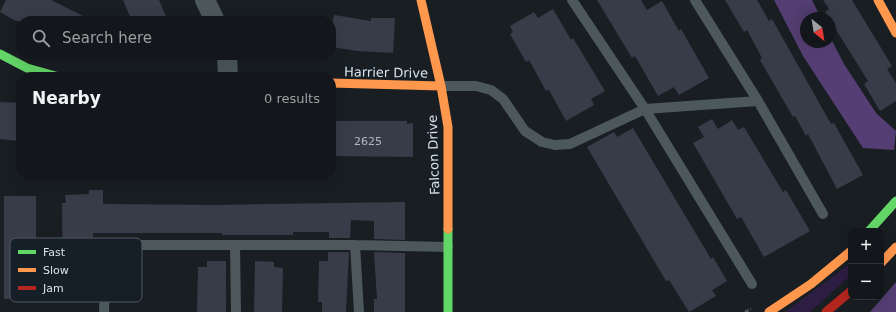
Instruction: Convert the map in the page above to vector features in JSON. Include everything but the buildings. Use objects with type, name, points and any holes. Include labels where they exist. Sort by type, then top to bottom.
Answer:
[{"type":"street","points":[[204,0],[212,16]]},
{"type":"street","name":"Falcon Drive","points":[[421,0],[441,86],[448,127],[448,312]]},
{"type":"street","points":[[878,0],[896,33]]},
{"type":"street","points":[[0,54],[28,68],[42,72]]},
{"type":"street","points":[[227,60],[228,72]]},
{"type":"street","name":"Harrier Drive","points":[[336,83],[441,86]]},
{"type":"street","points":[[872,228],[896,201]]},
{"type":"street","points":[[884,260],[896,247]]},
{"type":"street","points":[[769,312],[811,284],[848,253]]},
{"type":"street","points":[[826,312],[848,294]]},
{"type":"lane","points":[[572,0],[645,109],[752,284]]},
{"type":"lane","points":[[695,0],[758,101],[823,214]]},
{"type":"lane","points":[[441,86],[476,86],[491,90],[503,99],[525,131],[542,142],[555,145],[570,144],[645,109],[758,101]]},
{"type":"lane","points":[[355,244],[359,312]]},
{"type":"lane","points":[[142,245],[355,244],[448,248]]},
{"type":"lane","points":[[235,245],[236,312]]},
{"type":"lane","points":[[104,302],[104,312]]},
{"type":"shaded area","points":[[774,0],[812,0],[818,12],[800,12],[800,48],[836,48],[844,64],[876,113],[896,131],[894,150],[863,148],[803,56]]},
{"type":"shaded area","points":[[848,265],[848,278],[810,312],[785,312]]},
{"type":"shaded area","points":[[896,282],[896,312],[870,312],[880,300],[884,300],[884,296]]},
{"type":"traffic: fast","points":[[0,54],[27,68],[41,72]]},
{"type":"traffic: fast","points":[[872,228],[896,201]]},
{"type":"traffic: fast","points":[[448,229],[448,312]]},
{"type":"traffic: slow","points":[[421,0],[441,86],[448,127],[448,229]]},
{"type":"traffic: slow","points":[[878,0],[896,33]]},
{"type":"traffic: slow","points":[[336,83],[441,86]]},
{"type":"traffic: slow","points":[[884,260],[896,247]]},
{"type":"traffic: slow","points":[[769,312],[811,284],[848,253]]},
{"type":"traffic: jam","points":[[826,312],[848,294]]}]
